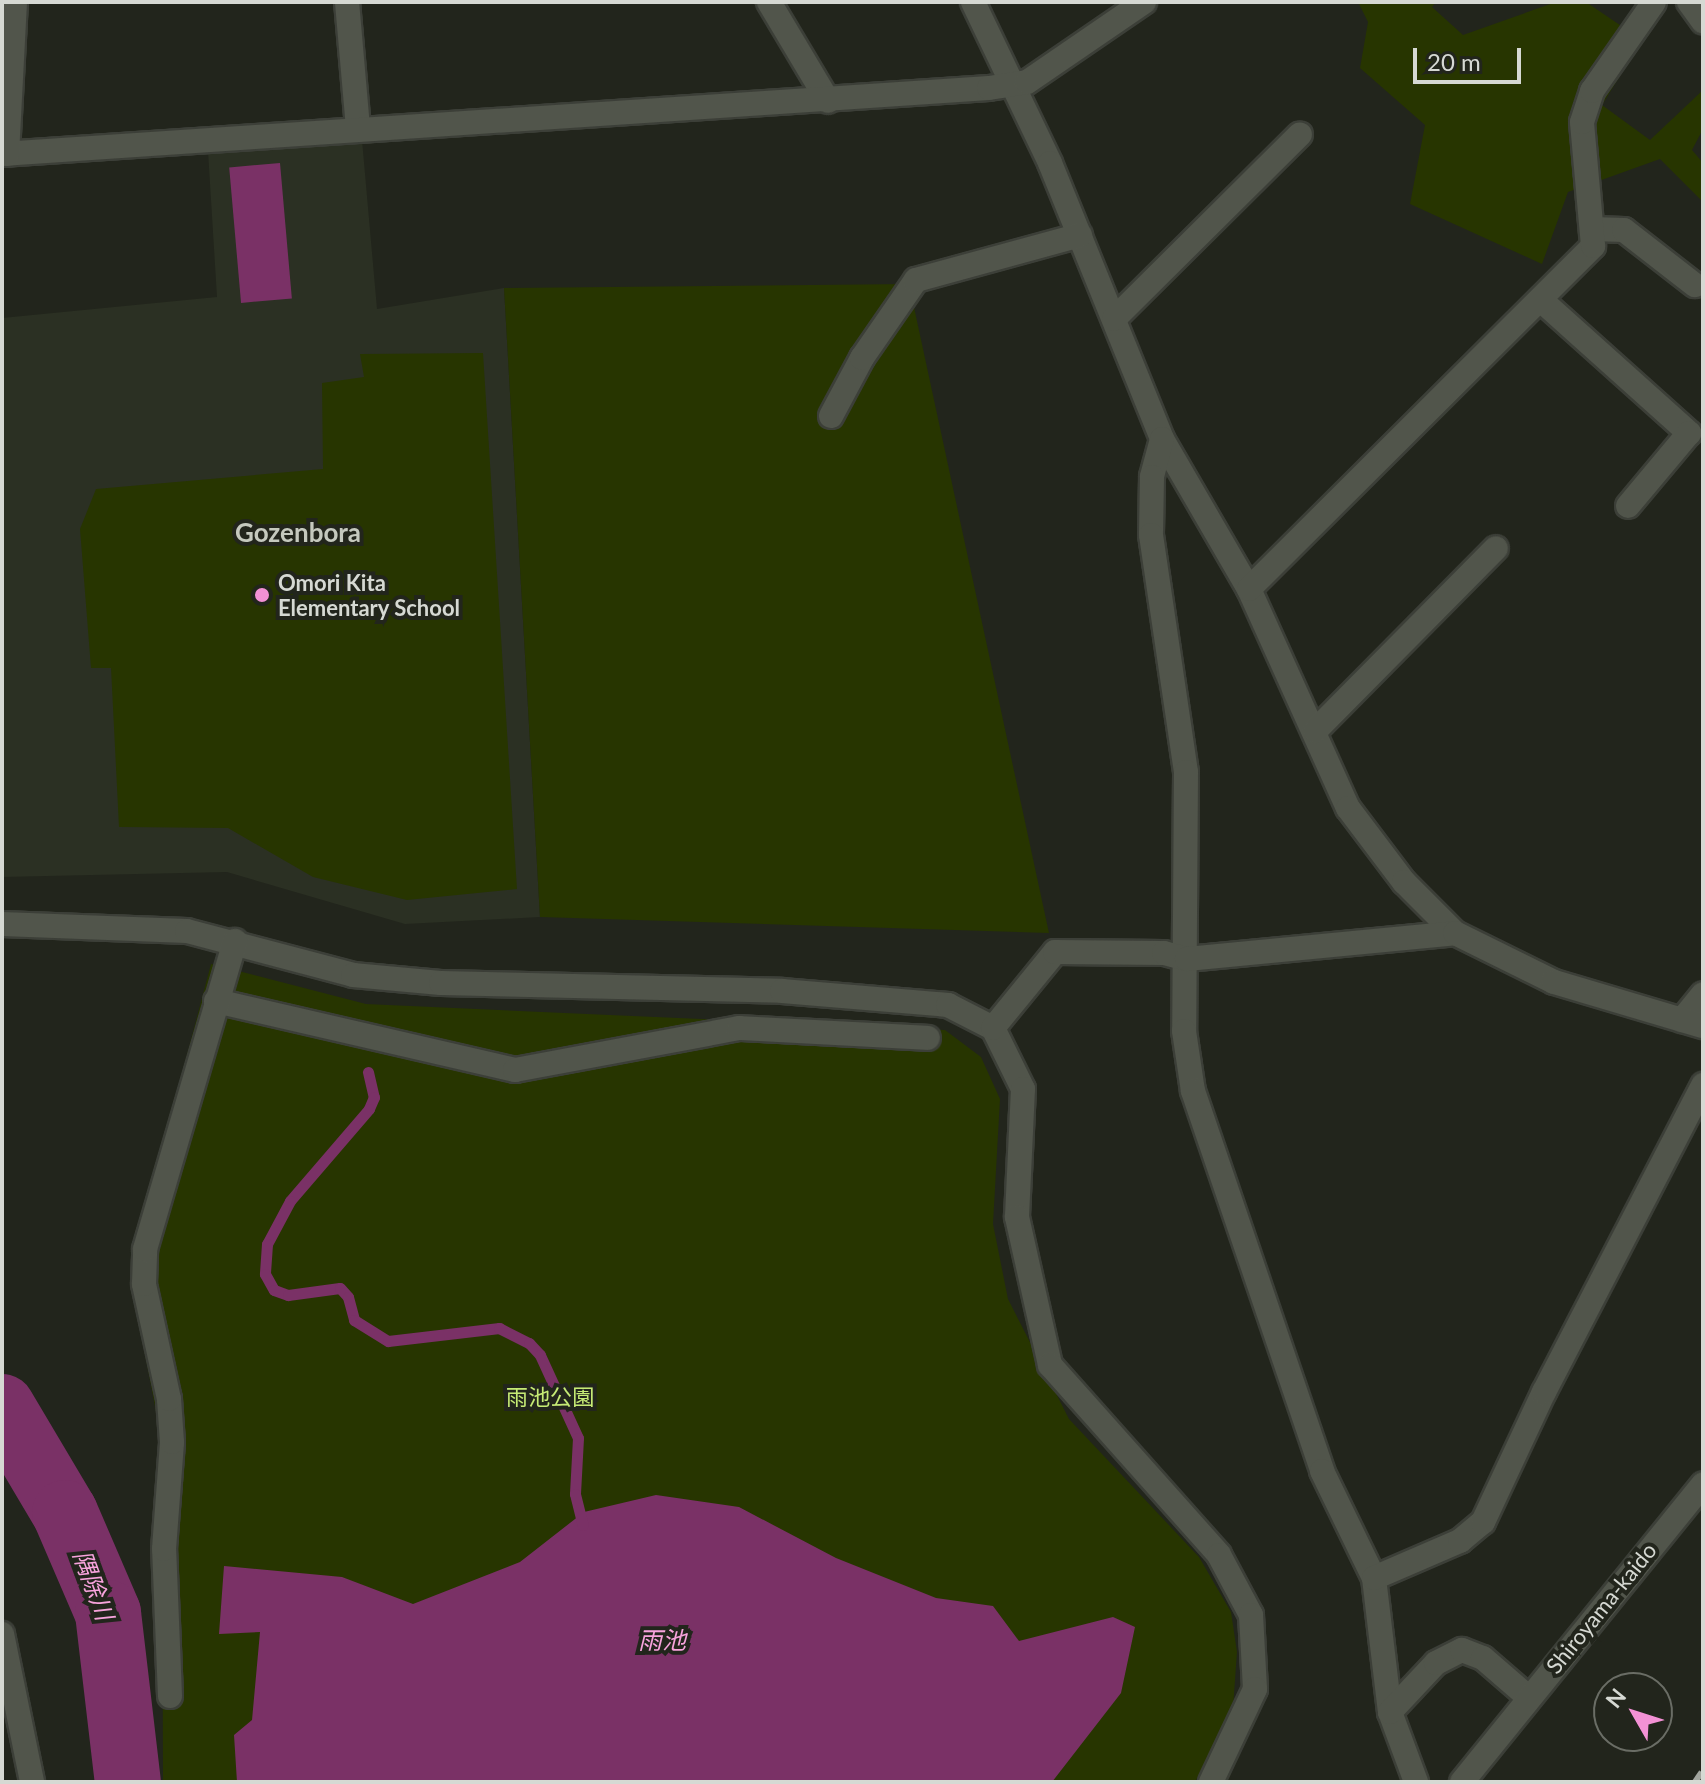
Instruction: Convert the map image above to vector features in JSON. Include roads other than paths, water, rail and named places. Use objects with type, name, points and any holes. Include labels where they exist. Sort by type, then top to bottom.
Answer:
[{"type":"street","points":[[15,2],[4,154],[828,101],[1015,84],[1027,82],[1144,2]]},
{"type":"street","points":[[347,2],[358,129]]},
{"type":"street","points":[[769,2],[828,101]]},
{"type":"street","points":[[973,2],[1015,84],[1162,439],[1249,589],[1348,808],[1404,882],[1455,933],[1554,982],[1692,1023],[1703,994]]},
{"type":"street","points":[[1249,589],[1542,301],[1593,246],[1582,122],[1592,91],[1654,2]]},
{"type":"street","points":[[1689,2],[1703,21]]},
{"type":"street","points":[[1114,319],[1300,134]]},
{"type":"street","points":[[1592,229],[1624,230],[1695,285]]},
{"type":"street","points":[[831,416],[862,358],[916,280],[1080,235]]},
{"type":"street","points":[[1542,301],[1689,433],[1628,506]]},
{"type":"street","points":[[1162,439],[1152,477],[1151,535],[1186,772],[1187,959],[1184,1031],[1193,1091],[1322,1471],[1374,1578],[1390,1712],[1416,1782]]},
{"type":"street","points":[[1315,731],[1496,548]]},
{"type":"street","points":[[2,924],[114,924],[235,941],[353,975],[441,983],[782,991],[948,1005],[993,1028],[1023,1089],[1017,1217],[1050,1365],[1219,1555],[1251,1615],[1255,1689],[1211,1782]]},
{"type":"street","points":[[993,1028],[1055,952],[1164,953],[1187,959],[1455,933]]},
{"type":"street","points":[[170,1696],[164,1549],[172,1442],[169,1399],[144,1284],[145,1249],[235,941]]},
{"type":"street","points":[[216,1001],[515,1070],[739,1028],[928,1038]]},
{"type":"street","points":[[1374,1578],[1460,1541],[1483,1522],[1550,1379],[1703,1085]]},
{"type":"street","name":"Shiroyama-kaido","points":[[1462,1782],[1499,1732],[1703,1484]]},
{"type":"street","points":[[2,1634],[32,1782]]},
{"type":"street","points":[[1390,1712],[1436,1663],[1462,1650],[1483,1658],[1528,1697]]},
{"type":"water","points":[[280,163],[292,298],[241,303],[229,167]]},
{"type":"water","name":"雨池","points":[[656,1495],[739,1507],[836,1558],[936,1598],[993,1606],[1019,1641],[1113,1617],[1135,1627],[1121,1693],[1052,1782],[237,1782],[234,1735],[252,1720],[260,1632],[219,1634],[224,1566],[342,1577],[413,1604],[520,1562],[584,1512]]},
{"type":"waterway","points":[[368,1072],[374,1097],[369,1109],[290,1201],[267,1244],[265,1274],[274,1290],[288,1295],[340,1288],[348,1297],[354,1320],[388,1341],[499,1328],[529,1343],[540,1355],[578,1438],[575,1494],[583,1525]]},
{"type":"waterway","name":"隅除川","points":[[2,1407],[65,1513],[108,1613],[128,1782]]},
{"type":"railway","points":[[1695,1782],[1703,1770]]},
{"type":"place","name":"Omori Kita Elementary School","points":[[262,595]]},
{"type":"district","name":"Gozenbora","points":[[298,533]]},
{"type":"park label","name":"雨池公園","points":[[550,1397]]}]
